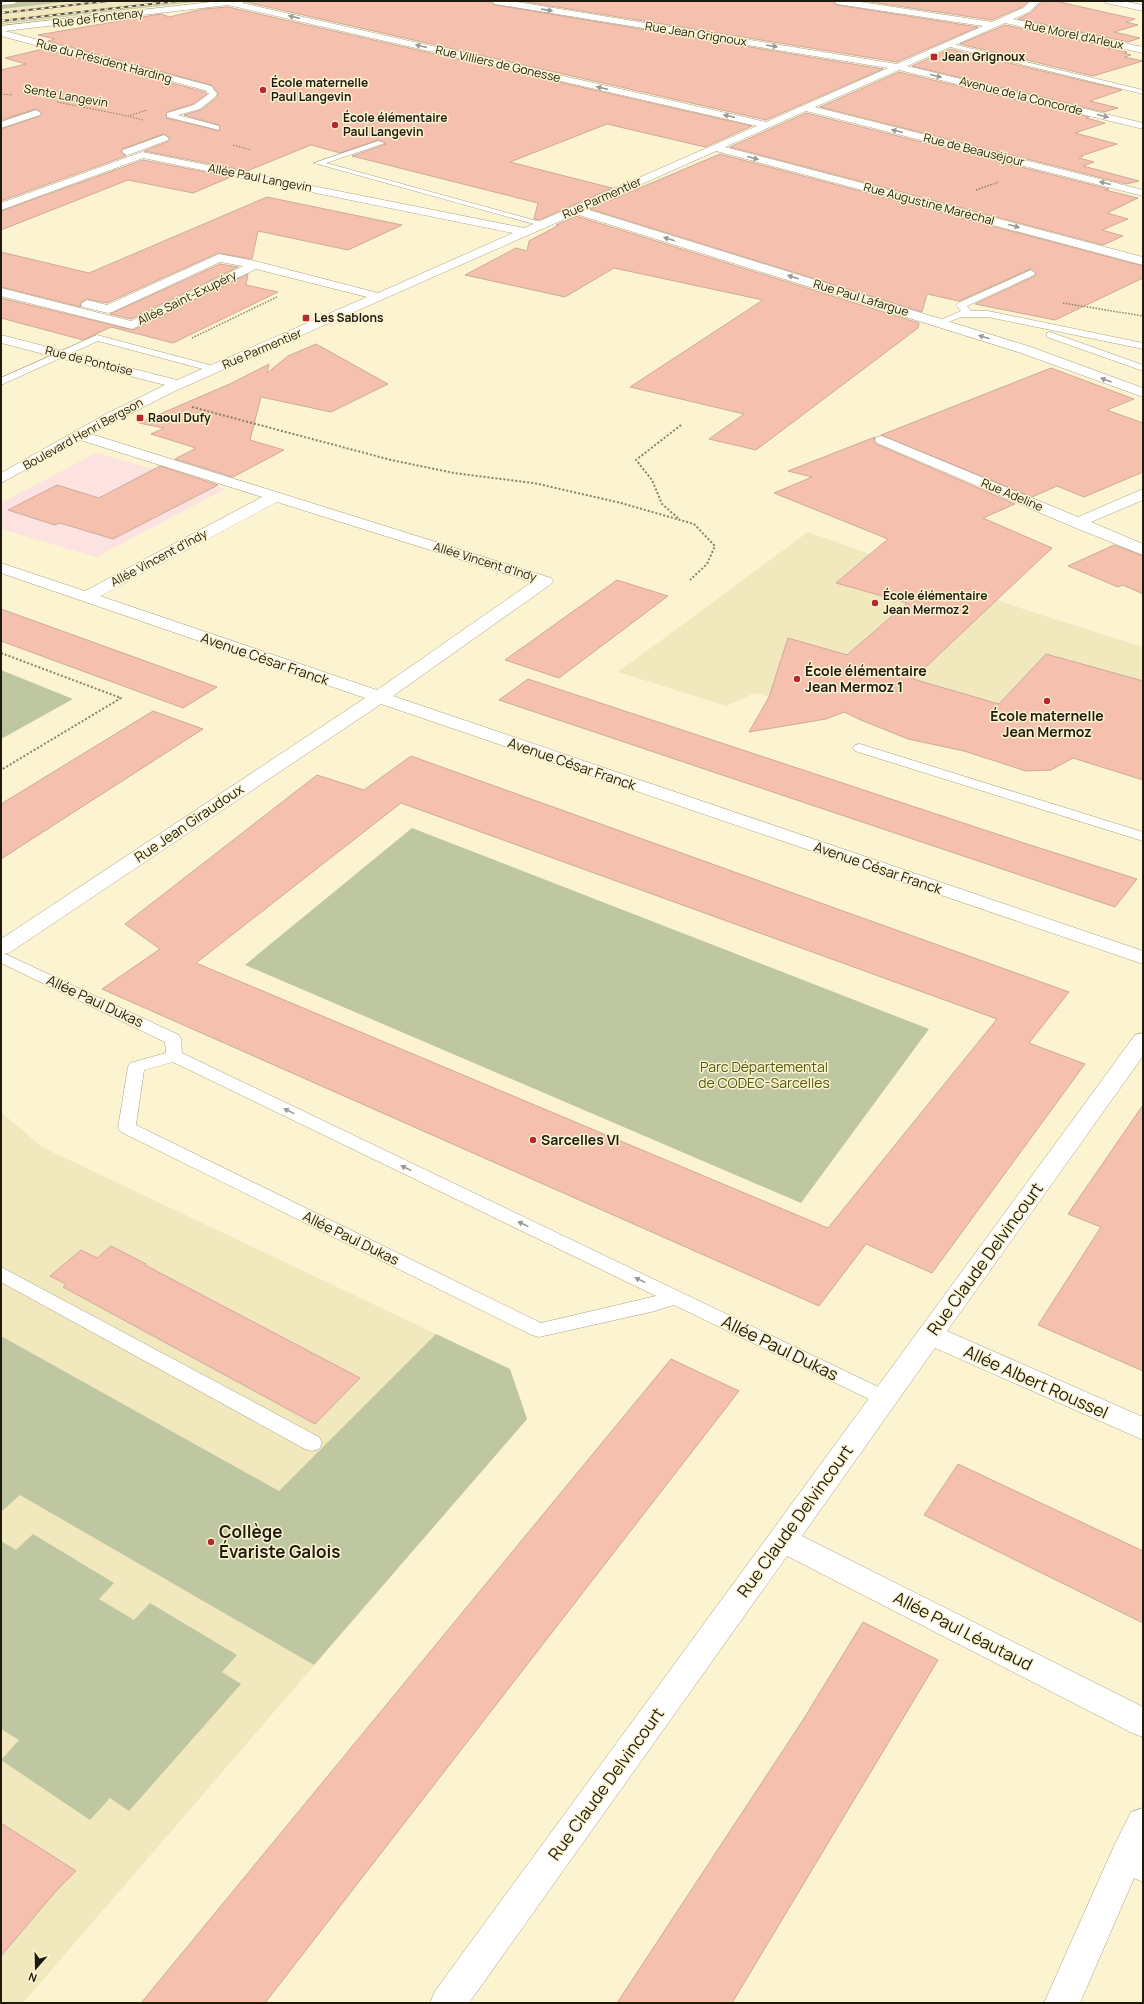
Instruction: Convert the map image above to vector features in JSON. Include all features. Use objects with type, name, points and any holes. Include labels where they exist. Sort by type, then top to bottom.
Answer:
[{"type":"street","points":[[1,2],[14,1]]},
{"type":"street","name":"Rue de Fontenay","points":[[1,29],[242,1]]},
{"type":"street","name":"Rue Jean Grignoux","points":[[495,1],[898,67]]},
{"type":"street","points":[[837,1],[992,25]]},
{"type":"street","name":"Rue Parmentier","points":[[171,387],[948,45],[1026,10],[1036,1]]},
{"type":"street","points":[[1109,1],[1143,8]]},
{"type":"street","name":"Rue Villiers de Gonesse","points":[[229,3],[767,125]]},
{"type":"street","name":"Rue Morel d'Arleux","points":[[1004,20],[1143,50]]},
{"type":"street","name":"Rue du Président Harding","points":[[1,33],[208,88]]},
{"type":"street","name":"Avenue de la Concorde","points":[[898,67],[1143,126]]},
{"type":"street","name":"Rue de Beauséjour","points":[[805,108],[1143,193]]},
{"type":"street","points":[[1,125],[36,113]]},
{"type":"street","points":[[1,200],[164,138]]},
{"type":"street","name":"Rue Augustine Maréchal","points":[[715,148],[1143,260]]},
{"type":"street","name":"Allée Paul Langevin","points":[[1,207],[142,155],[526,232]]},
{"type":"street","name":"Rue Paul Lafargue","points":[[576,210],[1026,350],[1143,393]]},
{"type":"street","name":"Allée Saint-Exupéry","points":[[1,283],[108,309],[219,258],[255,265],[380,296]]},
{"type":"street","name":"Allée Saint-Exupéry","points":[[1,292],[132,325],[255,265]]},
{"type":"street","name":"Rue de Pontoise","points":[[1,339],[62,354],[171,387]]},
{"type":"street","name":"Boulevard Henri Bergson","points":[[1,480],[79,435],[151,396],[171,387]]},
{"type":"street","name":"Allée Vincent d'Indy","points":[[79,435],[545,580],[378,698]]},
{"type":"street","name":"Rue Adeline","points":[[882,440],[1143,550]]},
{"type":"street","points":[[1077,523],[1143,494]]},
{"type":"street","name":"Allée Vincent d'Indy","points":[[85,598],[276,496]]},
{"type":"street","name":"Avenue César Franck","points":[[1,568],[85,598],[1143,958]]},
{"type":"street","name":"Rue Jean Giraudoux","points":[[1,948],[378,698]]},
{"type":"street","name":"Rue Claude Delvincourt","points":[[448,2003],[1143,1040]]},
{"type":"street","name":"Allée Albert Roussel","points":[[930,1335],[1143,1429]]},
{"type":"street","name":"Allée Paul Léautaud","points":[[782,1540],[1143,1723]]},
{"type":"street","points":[[1062,2003],[1134,1861],[1143,1823]]},
{"type":"lane","points":[[948,45],[1143,92]]},
{"type":"lane","points":[[208,88],[213,94],[196,107],[170,115],[216,128]]},
{"type":"lane","points":[[381,143],[318,163],[544,224]]},
{"type":"lane","points":[[968,313],[961,305],[1031,273]]},
{"type":"lane","points":[[939,323],[960,314],[988,314],[1143,346]]},
{"type":"lane","points":[[1020,321],[1025,327],[1143,368]]},
{"type":"lane","points":[[1,382],[97,338],[214,369]]},
{"type":"lane","points":[[860,748],[1143,837]]},
{"type":"lane","name":"Allée Paul Dukas","points":[[1,957],[174,1038],[174,1056]]},
{"type":"lane","name":"Allée Paul Dukas","points":[[675,1297],[655,1304],[539,1330],[127,1128],[136,1067],[174,1056],[675,1297],[884,1398]]},
{"type":"lane","points":[[1,1274],[312,1443]]},
{"type":"path","name":"Sente Langevin","points":[[1,94],[16,95]]},
{"type":"path","name":"Sente Langevin","points":[[53,101],[128,116]]},
{"type":"path","points":[[934,205],[1041,167]]},
{"type":"path","points":[[186,341],[280,296]]},
{"type":"path","points":[[1059,302],[1143,316]]},
{"type":"path","points":[[151,396],[391,460],[454,473],[534,483],[621,503],[694,524],[715,546],[707,564],[690,580]]},
{"type":"path","points":[[680,520],[662,504],[652,480],[636,460],[681,425]]},
{"type":"path","points":[[1,653],[120,698],[1,770]]},
{"type":"shaded area","points":[[66,1],[203,1],[1,24],[1,8]]},
{"type":"shaded area","points":[[96,453],[225,489],[96,557],[1,529],[1,503]]},
{"type":"shaded area","points":[[808,532],[1026,610],[1143,647],[1143,780],[1066,756],[1051,770],[1026,771],[964,751],[908,739],[861,721],[842,709],[826,719],[801,721],[768,700],[769,697],[755,693],[726,706],[618,672]]},
{"type":"shaded area","name":"Collège Évariste Galois","points":[[1,1112],[42,1147],[510,1369],[527,1419],[23,2003],[1,2003]]},
{"type":"green space","points":[[29,1],[74,1],[1,9],[1,4]]},
{"type":"green space","points":[[203,1],[1,24],[1,23]]},
{"type":"green space","points":[[1,670],[73,699],[1,739]]},
{"type":"green space","name":"Parc Départemental de CODEC-Sarcelles","points":[[412,828],[929,1029],[801,1203],[245,965]]},
{"type":"green space","points":[[436,1334],[510,1369],[527,1419],[314,1665],[20,1495],[1,1512],[1,1336],[279,1491]]},
{"type":"green space","points":[[33,1534],[114,1583],[99,1599],[134,1620],[150,1603],[237,1655],[222,1672],[241,1684],[129,1811],[110,1798],[90,1820],[1,1760],[19,1740],[1,1729],[1,1541],[16,1550]]},
{"type":"building","points":[[490,1],[495,5],[883,69],[766,120],[246,2]]},
{"type":"building","points":[[520,1],[832,1],[837,5],[978,27],[897,62]]},
{"type":"building","points":[[864,1],[1029,1],[1022,7],[992,20]]},
{"type":"building","points":[[1042,1],[1055,1],[1135,19],[1126,22],[1138,25],[1114,32],[1140,38],[1128,42],[1018,19],[1030,13]]},
{"type":"building","points":[[228,7],[752,126],[705,147],[607,124],[510,162],[612,188],[539,220],[534,219],[538,203],[352,156],[386,144],[378,140],[340,153],[311,145],[247,171],[144,151],[169,141],[170,138],[163,134],[122,149],[121,152],[126,156],[1,201],[1,129],[40,116],[42,113],[36,109],[1,120],[1,70],[26,64],[5,58],[43,49],[205,92],[207,94],[193,104],[167,112],[166,118],[220,131],[219,125],[184,115],[201,110],[217,97],[218,93],[211,85],[48,41],[55,39],[38,35],[154,15],[162,14],[169,17],[203,9]]},
{"type":"building","points":[[1005,25],[1110,47],[1108,48],[1127,52],[1124,53],[1131,55],[1124,57],[1143,61],[1093,76],[960,44]]},
{"type":"building","points":[[950,49],[1122,90],[1090,101],[1118,108],[1104,112],[912,66]]},
{"type":"building","points":[[899,72],[1089,117],[1086,118],[1105,123],[1075,133],[1117,144],[1081,156],[1083,156],[1079,158],[1094,162],[1083,166],[1139,181],[1126,184],[820,107]]},
{"type":"building","points":[[806,113],[1109,189],[1105,190],[1138,198],[1107,213],[1128,219],[1102,230],[1123,236],[1103,245],[730,147]]},
{"type":"building","points":[[720,154],[1143,266],[1143,278],[1055,320],[975,304],[1035,276],[1036,273],[1030,269],[959,301],[927,294],[922,312],[590,209]]},
{"type":"building","points":[[143,160],[231,177],[193,193],[128,180],[1,230],[1,211]]},
{"type":"building","points":[[267,197],[402,225],[348,250],[258,231],[252,259],[218,253],[107,303],[87,299],[80,303],[81,307],[1,287],[1,252],[89,273]]},
{"type":"building","points":[[576,216],[919,323],[918,328],[756,450],[709,439],[744,414],[630,387],[763,300],[614,268],[565,297],[465,275],[516,248],[527,251],[529,241],[559,225],[556,225]]},
{"type":"building","points":[[220,264],[238,267],[131,319],[110,314]]},
{"type":"building","points":[[248,274],[246,285],[278,292],[173,343],[111,327],[83,340],[1,318],[1,298],[133,330]]},
{"type":"building","points":[[316,344],[388,384],[331,412],[261,397],[250,440],[284,450],[233,477],[175,459],[196,448],[151,434],[164,428],[139,423],[232,383],[269,364],[267,373],[288,356]]},
{"type":"building","points":[[1051,368],[1134,399],[1107,410],[1143,423],[1143,472],[1084,497],[1057,486],[1032,497],[881,435]]},
{"type":"building","points":[[875,437],[874,441],[876,444],[1015,504],[983,518],[1052,548],[913,679],[999,704],[1046,654],[1143,681],[1143,780],[1073,758],[1051,770],[1026,771],[964,751],[908,739],[844,712],[826,719],[749,732],[769,697],[788,638],[847,655],[907,603],[836,583],[888,539],[774,493],[812,477],[788,471]]},
{"type":"building","points":[[160,466],[218,485],[113,539],[60,523],[55,525],[8,510],[57,485],[99,498]]},
{"type":"building","points":[[1114,545],[1143,556],[1143,594],[1123,585],[1118,587],[1068,566]]},
{"type":"building","points":[[617,580],[668,596],[559,678],[505,660]]},
{"type":"building","points":[[1,609],[217,687],[183,708],[1,641]]},
{"type":"building","points":[[528,679],[1137,879],[1115,907],[499,700]]},
{"type":"building","points":[[153,711],[203,729],[1,859],[1,804]]},
{"type":"building","points":[[411,756],[1069,992],[1029,1043],[1085,1064],[932,1273],[866,1244],[819,1306],[102,989],[160,949],[125,924],[317,775],[364,790]],"holes":[[[401,803],[997,1019],[828,1228],[196,963]]]},
{"type":"building","points":[[1143,1105],[1143,1371],[1038,1325],[1101,1227],[1068,1214]]},
{"type":"building","points":[[111,1246],[360,1378],[315,1424],[63,1287],[66,1284],[50,1276],[81,1250],[97,1258]]},
{"type":"building","points":[[671,1359],[739,1391],[265,2003],[141,2003]]},
{"type":"building","points":[[958,1464],[1143,1551],[1143,1623],[924,1515]]},
{"type":"building","points":[[863,1622],[938,1660],[732,2003],[617,2003],[803,1720]]},
{"type":"building","points":[[1,1823],[76,1871],[56,1891],[1,1956]]},
{"type":"railway","points":[[1,13],[108,1]]},
{"type":"railway","points":[[1,21],[178,1]]},
{"type":"place","name":"Jean Grignoux","points":[[934,57]]},
{"type":"place","name":"École maternelle Paul Langevin","points":[[263,90]]},
{"type":"place","name":"École élémentaire Paul Langevin","points":[[335,125]]},
{"type":"place","name":"Les Sablons","points":[[306,318]]},
{"type":"place","name":"Raoul Dufy","points":[[140,418]]},
{"type":"place","name":"École élémentaire Jean Mermoz 2","points":[[875,603]]},
{"type":"place","name":"École élémentaire Jean Mermoz 1","points":[[797,679]]},
{"type":"place","name":"École maternelle Jean Mermoz","points":[[1047,701]]},
{"type":"place","name":"Sarcelles VI","points":[[533,1140]]},
{"type":"place","name":"Collège Évariste Galois","points":[[211,1542]]}]
